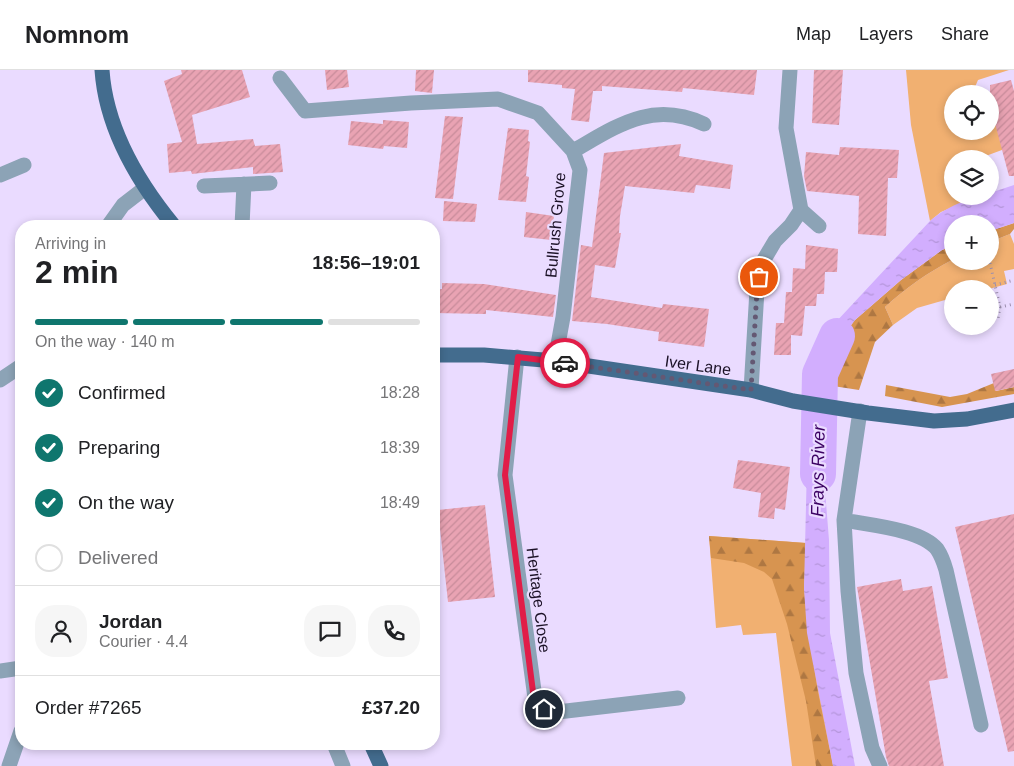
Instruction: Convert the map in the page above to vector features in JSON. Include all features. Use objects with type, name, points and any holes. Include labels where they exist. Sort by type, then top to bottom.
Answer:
[{"type":"main road","points":[[102,70],[112,122],[132,166],[145,188],[169,220]]},
{"type":"main road","name":"Iver Lane","points":[[440,356],[484,355],[556,361],[751,390],[793,401],[898,418],[934,421],[966,419],[1014,410]]},
{"type":"main road","points":[[374,750],[381,766]]},
{"type":"street","points":[[790,70],[786,128],[801,210],[819,226]]},
{"type":"street","name":"Bullrush Grove","points":[[280,78],[305,111],[498,99],[538,114],[573,151],[580,170],[556,361]]},
{"type":"street","points":[[573,151],[635,118],[651,115],[680,116],[704,124]]},
{"type":"street","points":[[0,175],[24,165]]},
{"type":"street","points":[[204,186],[270,183]]},
{"type":"street","points":[[242,220],[244,184]]},
{"type":"street","points":[[112,220],[123,205],[145,188]]},
{"type":"street","points":[[751,390],[757,290],[762,263],[775,241],[791,225],[801,210]]},
{"type":"street","name":"Heritage Close","points":[[518,357],[505,475],[535,698],[550,713],[678,698]]},
{"type":"street","points":[[0,380],[15,370]]},
{"type":"street","points":[[860,411],[844,520],[848,591],[856,673],[872,748],[880,766]]},
{"type":"street","points":[[844,520],[913,534],[926,540],[936,548],[946,570],[981,725]]},
{"type":"street","points":[[0,671],[15,669]]},
{"type":"street","points":[[9,766],[15,748]]},
{"type":"street","points":[[336,750],[343,766]]},
{"type":"path","points":[[999,284],[1014,280]]},
{"type":"path","points":[[999,303],[999,312]]},
{"type":"path","points":[[1000,307],[1014,304]]},
{"type":"shaded area","points":[[906,70],[1009,70],[978,80],[976,85],[944,85],[944,140],[999,140],[999,121],[1002,120],[1010,147],[999,151],[944,150],[944,205],[958,205],[941,212],[930,221],[911,125]]},
{"type":"shaded area","points":[[1010,234],[1014,244],[1014,269],[1004,271],[1007,284],[999,286],[999,280],[944,280],[944,300],[917,308],[893,325],[885,307],[909,287],[944,264],[944,270],[999,270],[999,238]]},
{"type":"shaded area","points":[[709,536],[806,543],[804,589],[833,766],[792,766],[776,633],[743,635],[741,625],[716,628]]},
{"type":"green space","points":[[1014,223],[1014,229],[1010,234],[999,238],[999,228]]},
{"type":"green space","points":[[944,249],[944,264],[917,281],[885,307],[893,325],[875,342],[859,390],[833,386],[845,333],[855,320],[901,280]]},
{"type":"green space","points":[[994,383],[996,391],[1014,387],[1014,394],[942,407],[885,396],[886,385],[950,397],[967,394]]},
{"type":"green space","points":[[709,536],[806,543],[804,589],[817,687],[833,766],[816,766],[806,701],[787,624],[772,579],[764,572],[744,563],[711,558]]},
{"type":"water","points":[[1014,185],[1014,223],[999,228],[999,215],[944,215],[944,249],[901,280],[855,320],[845,333],[833,386],[807,380],[819,342],[930,221],[956,205],[999,205],[999,190]]},
{"type":"water","points":[[808,422],[829,426],[824,478],[829,540],[830,633],[855,766],[833,766],[807,633],[804,589]]},
{"type":"building","points":[[181,70],[242,70],[250,97],[192,115],[197,144],[253,139],[255,146],[280,144],[283,172],[253,174],[253,167],[192,174],[191,171],[169,173],[167,144],[182,142],[164,81],[182,74]]},
{"type":"building","points":[[325,70],[347,70],[349,87],[327,90]]},
{"type":"building","points":[[416,70],[434,70],[432,93],[415,91]]},
{"type":"building","points":[[528,70],[757,70],[754,95],[683,88],[682,92],[602,86],[602,91],[593,91],[589,122],[571,120],[575,89],[562,88],[562,85],[528,82]]},
{"type":"building","points":[[814,70],[843,70],[839,125],[812,123]]},
{"type":"building","points":[[1011,80],[1014,91],[1014,176],[1009,176],[999,139],[999,85],[990,85]]},
{"type":"building","points":[[445,116],[463,117],[453,199],[435,198]]},
{"type":"building","points":[[383,120],[409,122],[407,148],[384,146],[383,149],[348,145],[351,121],[383,124]]},
{"type":"building","points":[[508,128],[529,130],[528,141],[530,142],[526,176],[529,177],[526,202],[498,200]]},
{"type":"building","points":[[681,144],[679,156],[733,165],[730,189],[696,185],[694,193],[625,186],[620,216],[619,233],[621,233],[615,268],[595,265],[591,297],[662,308],[663,304],[709,309],[704,347],[658,341],[659,332],[572,321],[581,245],[592,247],[604,153]]},
{"type":"building","points":[[840,147],[899,150],[897,178],[888,178],[886,236],[858,234],[859,196],[807,191],[804,176],[806,152],[839,155]]},
{"type":"building","points":[[444,201],[477,204],[475,222],[443,221]]},
{"type":"building","points":[[526,212],[554,216],[551,240],[524,237]]},
{"type":"building","points":[[806,245],[838,249],[837,272],[825,272],[824,294],[817,294],[816,306],[805,306],[802,336],[791,335],[791,355],[774,355],[776,323],[784,323],[786,292],[792,292],[793,268],[805,269]]},
{"type":"building","points":[[442,283],[484,284],[556,295],[553,317],[486,310],[486,314],[440,313],[440,289],[442,289]]},
{"type":"building","points":[[1014,369],[1014,387],[995,391],[991,374]]},
{"type":"building","points":[[738,460],[790,467],[785,510],[775,508],[774,519],[758,517],[761,493],[733,488]]},
{"type":"building","points":[[485,505],[495,597],[448,602],[440,528],[440,510]]},
{"type":"building","points":[[1014,514],[1014,751],[1008,752],[955,527]]},
{"type":"building","points":[[901,579],[903,591],[932,586],[948,678],[929,681],[944,766],[889,766],[886,757],[857,587]]},
{"type":"waterway","name":"Frays River","points":[[818,474],[820,374],[837,336]]},
{"type":"way so far","points":[[565,363],[751,390],[759,277]]},
{"type":"route","points":[[544,709],[535,698],[533,692],[505,475],[518,357],[565,363]]}]
